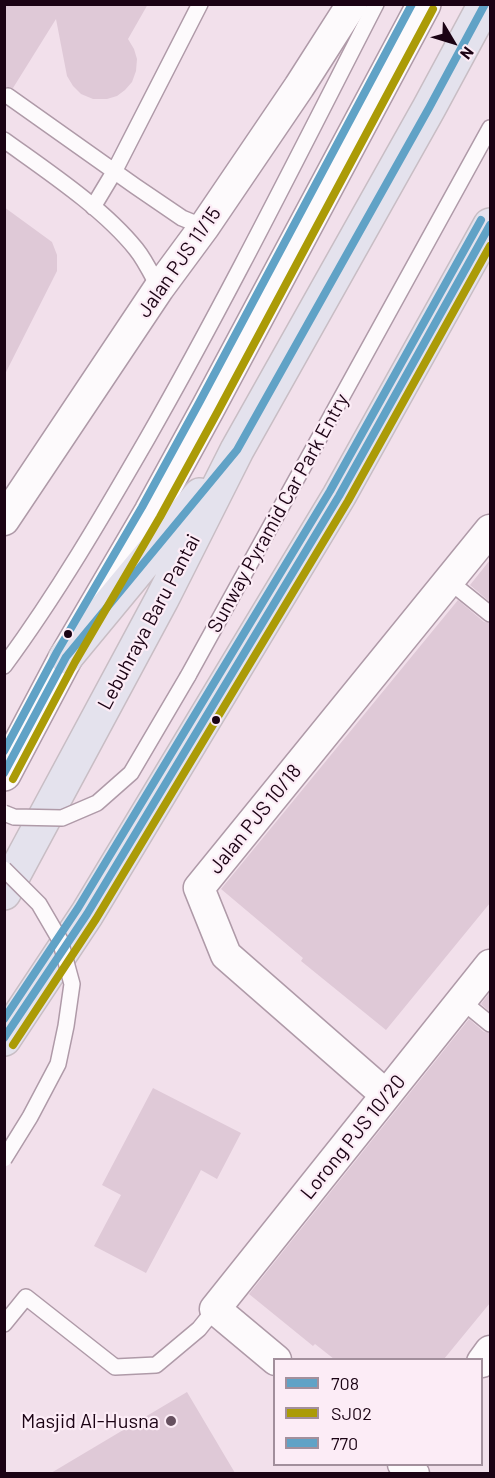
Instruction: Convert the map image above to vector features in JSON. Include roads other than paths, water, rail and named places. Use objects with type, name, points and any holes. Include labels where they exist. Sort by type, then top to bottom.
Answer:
[{"type":"highway","name":"Lebuhraya Baru Pantai","points":[[4,893],[162,599],[237,450],[485,4]]},
{"type":"highway","points":[[4,1039],[87,914],[339,496],[490,225]]},
{"type":"highway","points":[[66,657],[237,450]]},
{"type":"main road","points":[[4,774],[66,657],[151,512],[208,408],[424,4]]},
{"type":"street","name":"Jalan PJS 11/15","points":[[4,520],[14,493],[204,227],[352,4]]},
{"type":"street","name":"Jalan PJS 10/18","points":[[386,1095],[226,955],[199,888],[490,530]]},
{"type":"street","name":"Lorong PJS 10/20","points":[[215,1309],[490,965]]},
{"type":"street","points":[[215,1309],[275,1358]]},
{"type":"lane","points":[[93,207],[114,172],[200,4]]},
{"type":"lane","points":[[4,666],[37,622],[95,529],[198,349],[376,4]]},
{"type":"lane","points":[[8,96],[182,218],[204,227]]},
{"type":"lane","name":"Sunway Pyramid Car Park Entry","points":[[4,813],[14,817],[62,818],[97,803],[131,773],[194,666],[490,128]]},
{"type":"lane","points":[[4,140],[93,207],[123,234],[138,251],[159,288]]},
{"type":"lane","points":[[449,581],[490,614]]},
{"type":"lane","points":[[4,869],[39,904],[60,940],[72,984],[58,1064],[30,1117],[4,1159]]},
{"type":"lane","points":[[462,1001],[490,1024]]},
{"type":"lane","points":[[4,1324],[26,1298],[115,1367],[156,1365],[199,1329],[215,1309]]},
{"type":"place","name":"Masjid Al-Husna","points":[[171,1421]]}]
